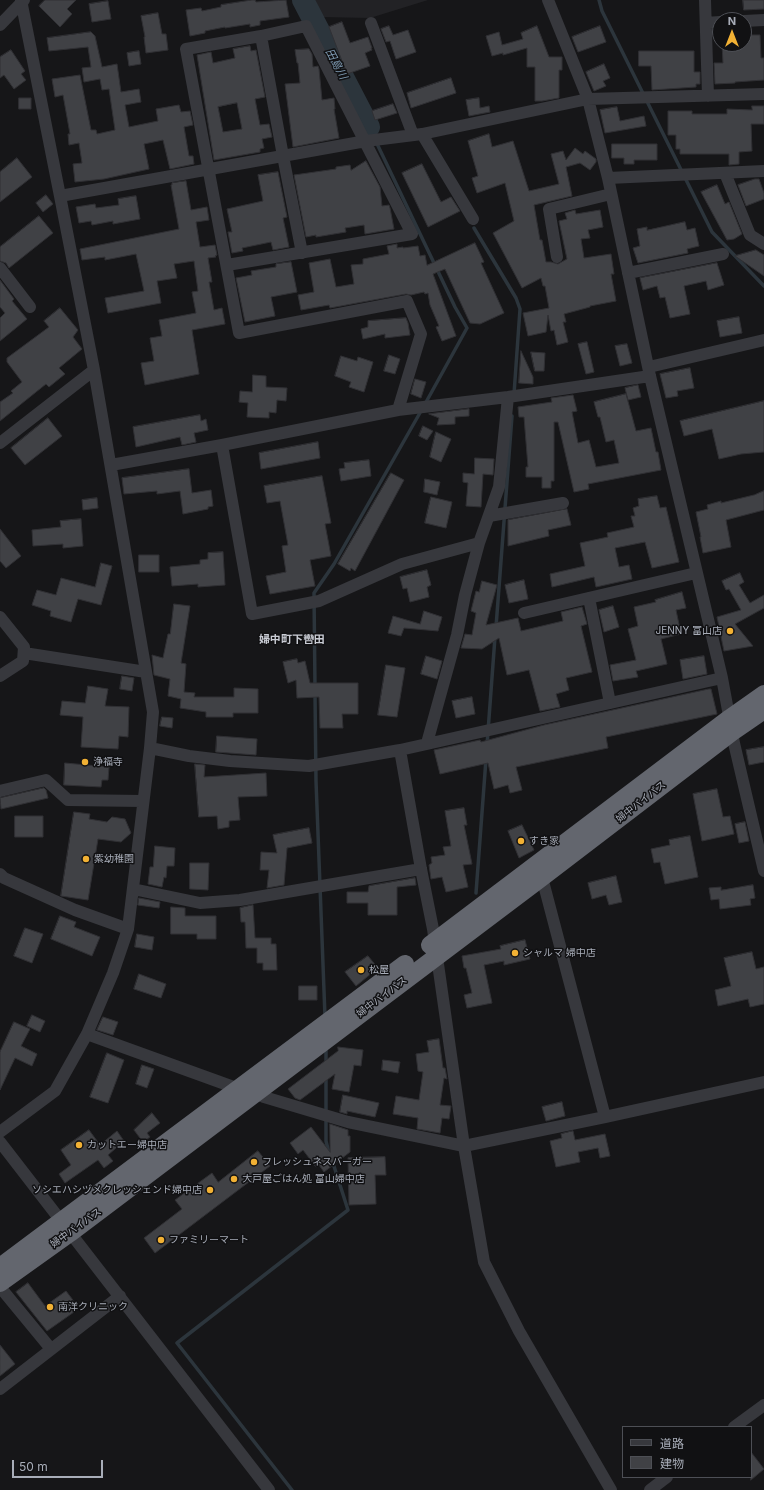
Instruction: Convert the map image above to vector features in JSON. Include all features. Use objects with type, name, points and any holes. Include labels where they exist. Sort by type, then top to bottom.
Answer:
[{"type":"highway","name":"婦中バイパス","points":[[436,949],[541,878],[731,725],[764,694]]},
{"type":"highway","name":"婦中バイパス","points":[[0,1283],[65,1227],[436,949],[731,725],[764,710]]},
{"type":"highway","name":"婦中バイパス","points":[[0,1267],[65,1227]]},
{"type":"street","points":[[548,0],[588,99],[612,194],[649,371],[722,678],[764,871]]},
{"type":"street","points":[[705,0],[708,96]]},
{"type":"street","points":[[0,25],[22,1]]},
{"type":"street","points":[[0,1132],[55,1091],[87,1034],[113,972],[128,929],[153,712],[94,370],[22,1]]},
{"type":"street","points":[[752,21],[764,20]]},
{"type":"street","points":[[372,23],[418,134],[473,219]]},
{"type":"street","points":[[706,23],[712,23]]},
{"type":"street","points":[[227,266],[412,234],[306,26],[261,36],[186,49],[239,333],[407,301],[421,334],[398,410]]},
{"type":"street","points":[[261,36],[302,253]]},
{"type":"street","points":[[60,196],[283,156],[418,134],[588,99],[764,94]]},
{"type":"street","points":[[608,178],[764,171]]},
{"type":"street","points":[[725,173],[750,235],[764,244]]},
{"type":"street","points":[[557,257],[549,209],[612,194]]},
{"type":"street","points":[[628,273],[722,254]]},
{"type":"street","points":[[0,268],[30,307]]},
{"type":"street","points":[[111,465],[222,445],[398,410],[508,397],[649,371],[764,340]]},
{"type":"street","points":[[0,443],[94,370]]},
{"type":"street","points":[[427,743],[458,635],[465,596],[479,543],[499,487],[508,397]]},
{"type":"street","points":[[222,445],[252,614],[319,601],[402,564],[479,543]]},
{"type":"street","points":[[488,516],[563,503]]},
{"type":"street","points":[[524,613],[696,572]]},
{"type":"street","points":[[589,598],[610,703]]},
{"type":"street","points":[[0,616],[24,647],[23,661],[0,676]]},
{"type":"street","points":[[24,653],[146,672]]},
{"type":"street","points":[[150,748],[189,756],[230,761],[309,766],[400,750],[722,678]]},
{"type":"street","points":[[400,750],[433,928],[464,1146],[484,1262],[519,1331],[611,1490]]},
{"type":"street","points":[[0,791],[46,780],[68,800],[142,802]]},
{"type":"street","points":[[133,888],[200,903],[240,900],[421,869]]},
{"type":"street","points":[[0,874],[4,878],[75,910],[128,929]]},
{"type":"street","points":[[541,878],[605,1117]]},
{"type":"street","points":[[87,1034],[264,1097],[348,1122],[464,1146],[764,1082]]},
{"type":"street","points":[[0,1142],[269,1490]]},
{"type":"street","points":[[0,1287],[51,1349]]},
{"type":"street","points":[[0,1389],[120,1296]]},
{"type":"street","points":[[735,1426],[764,1405]]},
{"type":"street","points":[[650,1490],[666,1478]]},
{"type":"shaded area","points":[[311,0],[428,0],[370,18],[321,17]]},
{"type":"building","points":[[45,0],[76,0],[67,9],[72,14],[60,27],[39,6]]},
{"type":"building","points":[[255,0],[256,2],[286,0],[289,17],[260,21],[260,25],[250,27],[250,24],[225,27],[190,36],[186,10],[201,8],[202,11],[221,7],[221,5]]},
{"type":"building","points":[[743,0],[764,0],[764,9],[744,10]]},
{"type":"building","points":[[108,1],[111,19],[92,22],[89,4]]},
{"type":"building","points":[[158,13],[162,34],[166,34],[168,50],[146,53],[141,16]]},
{"type":"building","points":[[342,22],[350,43],[368,37],[372,48],[372,50],[365,53],[370,66],[347,74],[329,27]]},
{"type":"building","points":[[389,26],[393,35],[408,30],[416,52],[396,59],[390,41],[386,42],[381,29]]},
{"type":"building","points":[[537,26],[549,57],[562,57],[562,70],[559,70],[559,98],[535,101],[535,67],[527,67],[527,48],[503,55],[503,53],[492,56],[486,36],[499,32],[502,45],[523,39],[521,33]]},
{"type":"building","points":[[600,26],[606,42],[578,52],[572,37]]},
{"type":"building","points":[[91,32],[95,36],[102,67],[117,64],[121,92],[139,89],[141,102],[125,105],[129,127],[158,121],[156,109],[179,105],[181,112],[190,111],[193,125],[184,127],[189,156],[193,156],[194,164],[170,169],[163,140],[144,144],[149,169],[104,179],[75,182],[73,164],[82,163],[79,143],[69,145],[68,134],[70,134],[63,95],[55,97],[52,79],[80,75],[91,130],[96,130],[97,134],[115,130],[109,89],[102,90],[100,79],[84,82],[82,68],[91,67],[88,47],[49,51],[47,38]]},
{"type":"building","points":[[752,35],[760,35],[761,58],[764,58],[764,80],[715,84],[714,63],[723,63],[722,52],[752,52]]},
{"type":"building","points":[[250,46],[251,51],[256,50],[265,97],[255,99],[260,125],[269,124],[272,137],[262,139],[264,148],[260,149],[260,152],[214,160],[197,55],[211,52],[213,63],[235,58],[233,49]],"holes":[[[237,103],[242,129],[223,132],[218,107]]]},
{"type":"building","points":[[309,49],[312,54],[313,67],[318,66],[319,69],[322,100],[334,98],[334,109],[339,138],[293,147],[285,84],[300,83],[295,50]]},
{"type":"building","points":[[11,50],[25,71],[21,74],[26,80],[14,89],[4,75],[0,78],[0,57]]},
{"type":"building","points":[[139,51],[141,64],[129,66],[127,53]]},
{"type":"building","points":[[639,51],[694,51],[694,72],[700,72],[700,84],[696,84],[696,87],[652,90],[651,66],[639,66]]},
{"type":"building","points":[[604,64],[610,78],[603,81],[606,86],[594,91],[586,72]]},
{"type":"building","points":[[451,78],[456,93],[411,108],[407,93]]},
{"type":"building","points":[[19,98],[31,98],[31,109],[19,109]]},
{"type":"building","points":[[479,98],[480,108],[489,106],[490,112],[469,116],[466,100]]},
{"type":"building","points":[[393,104],[397,113],[375,120],[372,111]]},
{"type":"building","points":[[752,106],[764,106],[764,124],[751,124],[752,151],[739,152],[739,164],[729,165],[729,154],[680,154],[680,149],[676,149],[676,135],[668,135],[668,111],[692,111],[692,114],[727,114],[727,109],[752,110]]},
{"type":"building","points":[[617,107],[620,121],[644,116],[646,126],[605,133],[600,110]]},
{"type":"building","points":[[489,134],[492,147],[513,141],[529,191],[559,184],[551,154],[563,151],[566,160],[575,148],[583,154],[585,151],[596,159],[596,162],[590,170],[580,163],[566,167],[572,196],[534,205],[540,240],[542,240],[546,262],[558,264],[567,259],[559,221],[567,219],[565,213],[575,210],[576,214],[600,210],[603,227],[588,230],[590,238],[581,239],[584,258],[611,254],[614,274],[611,274],[616,301],[590,306],[564,314],[566,322],[563,322],[568,342],[557,345],[554,330],[551,331],[548,315],[546,332],[528,336],[523,313],[549,308],[545,286],[543,286],[541,278],[522,288],[493,233],[514,221],[505,183],[477,193],[472,178],[478,176],[468,141]]},
{"type":"building","points":[[612,144],[657,144],[657,160],[634,160],[634,164],[624,164],[624,158],[612,158]]},
{"type":"building","points":[[17,158],[32,177],[0,202],[0,172]]},
{"type":"building","points":[[366,161],[380,187],[382,206],[389,205],[394,229],[365,234],[364,225],[345,228],[346,232],[316,237],[316,235],[306,237],[294,175],[336,169],[336,167],[350,165],[351,170]]},
{"type":"building","points":[[422,164],[441,202],[451,197],[460,211],[428,227],[402,173]]},
{"type":"building","points":[[278,172],[287,217],[283,218],[289,247],[273,250],[271,242],[242,248],[243,251],[232,253],[228,232],[232,232],[227,209],[263,201],[258,175]]},
{"type":"building","points":[[759,179],[764,193],[764,199],[746,206],[738,185]]},
{"type":"building","points":[[186,181],[191,210],[207,207],[209,220],[196,222],[200,247],[215,245],[216,257],[208,258],[212,282],[209,282],[214,310],[222,308],[225,324],[192,330],[199,374],[145,385],[141,363],[154,361],[150,338],[162,336],[159,320],[196,313],[192,292],[198,291],[194,261],[174,264],[177,278],[157,281],[161,303],[108,313],[105,298],[144,291],[136,254],[105,260],[105,257],[82,260],[80,249],[179,229],[171,185],[172,183]]},
{"type":"building","points":[[717,185],[725,204],[729,202],[742,234],[734,239],[727,240],[701,192]]},
{"type":"building","points":[[46,195],[53,204],[43,212],[36,203]]},
{"type":"building","points":[[136,196],[140,219],[113,224],[113,221],[92,225],[91,221],[79,223],[76,207],[95,204],[96,208],[119,205],[118,199]]},
{"type":"building","points":[[39,216],[53,233],[9,268],[6,263],[0,261],[0,247]]},
{"type":"building","points":[[685,222],[687,230],[695,228],[699,246],[687,249],[688,253],[638,263],[633,248],[640,246],[637,229],[647,227],[647,230]]},
{"type":"building","points":[[475,243],[484,262],[481,263],[504,313],[480,324],[470,323],[445,269],[433,274],[456,336],[442,341],[436,327],[439,326],[430,305],[428,293],[425,294],[424,292],[330,308],[329,305],[301,310],[298,295],[314,292],[309,263],[330,259],[336,287],[354,284],[351,265],[363,264],[363,259],[389,254],[387,246],[397,244],[397,248],[403,248],[418,246],[420,256],[425,255],[427,265]]},
{"type":"building","points":[[756,250],[764,255],[764,276],[735,256]]},
{"type":"building","points":[[291,262],[297,292],[271,297],[275,316],[245,322],[236,278],[252,275],[251,271],[276,267],[276,264]]},
{"type":"building","points":[[717,263],[724,285],[708,290],[706,281],[684,286],[690,314],[670,318],[665,297],[660,298],[657,286],[643,290],[640,278]]},
{"type":"building","points":[[0,280],[14,299],[12,301],[27,319],[0,341],[0,318],[5,313],[0,307]]},
{"type":"building","points":[[60,308],[78,330],[73,337],[82,349],[59,368],[65,374],[49,387],[46,384],[0,421],[0,402],[13,393],[11,391],[22,382],[7,362],[7,358],[49,327],[44,321]]},
{"type":"building","points":[[739,317],[742,333],[720,337],[717,321]]},
{"type":"building","points":[[406,318],[410,335],[385,338],[385,334],[363,339],[361,329],[368,327],[368,321]]},
{"type":"building","points":[[587,342],[594,372],[586,374],[578,344]]},
{"type":"building","points":[[627,344],[632,363],[620,366],[615,346]]},
{"type":"building","points":[[521,351],[533,377],[533,384],[519,383]]},
{"type":"building","points":[[531,352],[545,353],[544,371],[535,371]]},
{"type":"building","points":[[389,355],[400,359],[395,374],[384,371]]},
{"type":"building","points":[[341,356],[357,361],[358,357],[373,362],[364,392],[349,387],[351,382],[335,376]]},
{"type":"building","points":[[690,368],[694,388],[677,391],[678,396],[666,398],[660,374]]},
{"type":"building","points":[[253,375],[266,376],[266,387],[287,388],[286,401],[277,400],[276,413],[269,412],[269,418],[247,417],[248,403],[239,402],[240,391],[252,392]]},
{"type":"building","points":[[415,379],[426,382],[421,398],[411,394]]},
{"type":"building","points":[[638,385],[641,397],[628,400],[625,388]]},
{"type":"building","points":[[626,394],[636,431],[651,428],[656,452],[658,452],[661,470],[588,484],[589,489],[574,492],[558,422],[554,422],[554,481],[551,481],[551,488],[542,488],[542,477],[526,477],[526,467],[528,467],[524,417],[519,417],[518,407],[552,402],[551,398],[573,395],[577,411],[572,412],[578,443],[589,440],[596,467],[619,463],[614,440],[606,442],[600,417],[598,417],[594,402]]},
{"type":"building","points":[[764,401],[764,452],[741,454],[719,459],[712,429],[684,436],[680,421]]},
{"type":"building","points":[[469,409],[469,416],[455,417],[455,424],[437,425],[439,418],[429,414]]},
{"type":"building","points":[[200,415],[201,421],[206,419],[208,430],[194,433],[196,442],[182,445],[180,437],[136,447],[133,427]]},
{"type":"building","points":[[48,418],[62,436],[25,465],[11,448]]},
{"type":"building","points":[[423,426],[433,431],[427,440],[419,436]]},
{"type":"building","points":[[436,432],[451,439],[441,462],[430,457]]},
{"type":"building","points":[[318,442],[320,458],[261,469],[259,453]]},
{"type":"building","points":[[475,458],[494,459],[493,475],[483,474],[481,507],[466,506],[468,483],[463,482],[463,473],[474,474]]},
{"type":"building","points":[[369,460],[371,476],[341,481],[339,469],[345,468],[344,463]]},
{"type":"building","points":[[189,469],[192,493],[211,490],[213,506],[208,507],[208,509],[183,514],[180,491],[157,494],[157,491],[124,494],[122,478]]},
{"type":"building","points":[[391,473],[404,480],[355,571],[351,568],[350,571],[338,564]]},
{"type":"building","points":[[322,476],[331,523],[325,524],[331,556],[310,560],[315,586],[270,594],[266,576],[286,572],[282,546],[288,545],[280,501],[267,503],[264,486]]},
{"type":"building","points":[[425,479],[440,482],[437,495],[424,492]]},
{"type":"building","points":[[764,491],[764,510],[726,520],[731,547],[703,553],[696,512],[708,509],[707,505],[754,495]]},
{"type":"building","points":[[657,496],[660,508],[666,507],[679,562],[652,568],[645,542],[615,548],[619,567],[629,565],[632,579],[596,587],[594,577],[552,587],[550,574],[585,566],[580,543],[608,537],[607,533],[634,527],[631,516],[635,516],[633,508],[639,506],[638,499]]},
{"type":"building","points":[[431,497],[452,502],[446,528],[425,523]]},
{"type":"building","points":[[97,498],[98,508],[83,510],[82,500]]},
{"type":"building","points":[[567,509],[571,525],[548,530],[549,536],[508,546],[508,520]]},
{"type":"building","points":[[81,519],[83,546],[63,548],[63,544],[33,546],[32,530],[61,527],[60,521]]},
{"type":"building","points":[[0,529],[21,556],[6,568],[0,561]]},
{"type":"building","points":[[223,552],[225,585],[198,587],[198,584],[172,586],[170,567],[200,564],[200,560],[208,559],[208,553]]},
{"type":"building","points":[[139,555],[159,555],[159,572],[139,572]]},
{"type":"building","points":[[101,563],[112,566],[101,605],[78,599],[71,622],[50,616],[51,611],[32,605],[37,590],[56,595],[61,578],[95,587]]},
{"type":"building","points":[[427,570],[431,585],[427,587],[429,597],[410,602],[407,588],[403,589],[400,577]]},
{"type":"building","points":[[740,573],[744,582],[739,585],[750,603],[764,595],[764,608],[735,624],[753,646],[724,651],[717,617],[741,610],[729,589],[726,590],[722,581]]},
{"type":"building","points":[[524,580],[528,599],[509,603],[505,585]]},
{"type":"building","points":[[482,581],[497,585],[486,625],[518,618],[521,631],[563,621],[561,612],[582,607],[587,624],[581,626],[592,672],[566,678],[569,690],[556,694],[560,707],[540,711],[529,670],[507,675],[499,638],[482,649],[461,648],[465,634],[472,635],[476,613],[471,611],[476,591],[479,592]]},
{"type":"building","points":[[682,592],[686,608],[676,610],[681,634],[661,639],[667,664],[636,671],[638,677],[613,681],[610,665],[636,660],[628,629],[638,626],[634,607],[656,602],[655,600]]},
{"type":"building","points":[[174,604],[190,606],[181,663],[186,664],[184,692],[195,693],[194,697],[234,697],[234,688],[258,689],[258,713],[233,713],[233,717],[206,717],[206,712],[180,708],[181,699],[168,696],[170,679],[154,675],[152,655],[163,658],[168,634],[170,634]]},
{"type":"building","points":[[613,606],[619,627],[604,632],[599,610]]},
{"type":"building","points":[[424,611],[442,617],[438,631],[404,628],[401,636],[388,633],[393,616],[420,624]]},
{"type":"building","points":[[426,656],[442,661],[437,679],[421,674]]},
{"type":"building","points":[[704,656],[707,674],[683,679],[680,660]]},
{"type":"building","points":[[297,659],[298,663],[305,661],[310,683],[358,683],[358,714],[342,714],[343,728],[320,728],[319,697],[297,698],[296,680],[288,683],[283,662]]},
{"type":"building","points":[[386,665],[405,668],[397,717],[378,715]]},
{"type":"building","points":[[122,676],[134,678],[132,691],[120,689]]},
{"type":"building","points":[[88,686],[108,689],[105,706],[129,707],[128,737],[119,736],[118,749],[81,747],[83,717],[60,715],[62,701],[85,703]]},
{"type":"building","points":[[711,689],[717,714],[606,737],[608,748],[516,767],[522,790],[510,793],[508,785],[494,789],[488,763],[440,774],[434,750],[480,740],[481,742],[544,725]]},
{"type":"building","points":[[472,697],[475,714],[456,718],[452,701]]},
{"type":"building","points":[[162,717],[173,718],[172,728],[160,726]]},
{"type":"building","points":[[217,736],[257,739],[256,755],[216,752]]},
{"type":"building","points":[[764,747],[764,762],[749,765],[746,750]]},
{"type":"building","points":[[65,763],[109,767],[108,780],[102,780],[101,787],[64,785]]},
{"type":"building","points":[[195,764],[205,765],[204,777],[266,773],[267,796],[238,797],[240,820],[229,821],[229,827],[218,829],[217,816],[199,817]]},
{"type":"building","points":[[44,788],[48,798],[1,809],[0,798]]},
{"type":"building","points":[[717,789],[723,817],[730,816],[734,834],[702,841],[693,794]]},
{"type":"building","points":[[464,808],[467,825],[464,825],[472,864],[463,865],[468,887],[446,892],[442,877],[431,879],[429,865],[432,863],[431,857],[445,855],[443,847],[451,846],[445,811]]},
{"type":"building","name":"紫幼稚園","points":[[74,812],[90,814],[89,819],[107,822],[112,817],[125,819],[131,833],[121,842],[98,839],[88,900],[61,896]]},
{"type":"building","points":[[15,816],[43,816],[43,837],[15,837]]},
{"type":"building","points":[[745,822],[749,841],[739,843],[735,824]]},
{"type":"building","name":"すき家","points":[[522,825],[534,850],[519,858],[508,831]]},
{"type":"building","points":[[309,828],[312,843],[287,848],[284,885],[267,888],[269,870],[260,870],[261,852],[277,853],[273,835]]},
{"type":"building","points":[[690,836],[698,877],[665,884],[660,862],[654,863],[651,849],[670,845],[669,840]]},
{"type":"building","points":[[155,846],[175,848],[174,866],[167,866],[166,878],[164,877],[162,887],[148,884],[150,867],[153,867]]},
{"type":"building","points":[[190,863],[209,863],[208,890],[190,889]]},
{"type":"building","points":[[616,876],[622,902],[609,905],[606,895],[592,899],[588,883]]},
{"type":"building","points":[[415,878],[416,885],[397,887],[397,915],[368,915],[368,903],[347,903],[347,892],[368,892],[369,886]]},
{"type":"building","points":[[753,885],[755,898],[750,899],[751,905],[720,909],[719,899],[711,900],[709,888],[721,887],[721,890]]},
{"type":"building","points":[[139,898],[160,902],[159,908],[138,905]]},
{"type":"building","points":[[253,905],[255,938],[271,938],[271,944],[276,944],[277,970],[263,970],[263,963],[257,963],[257,948],[246,948],[245,922],[241,922],[240,908]]},
{"type":"building","points":[[171,907],[185,908],[185,916],[216,916],[216,939],[197,939],[197,934],[171,934]]},
{"type":"building","points":[[60,916],[76,922],[74,927],[100,937],[92,956],[51,939]]},
{"type":"building","points":[[25,928],[43,934],[32,963],[14,956]]},
{"type":"building","points":[[137,934],[154,937],[152,950],[135,947]]},
{"type":"building","points":[[525,940],[530,959],[504,965],[504,961],[484,965],[492,1003],[467,1008],[464,995],[472,993],[466,968],[464,968],[462,956],[501,949],[500,946]]},
{"type":"building","points":[[752,952],[756,969],[764,967],[764,1004],[750,1007],[748,999],[718,1006],[715,990],[731,986],[724,958]]},
{"type":"building","name":"松屋","points":[[368,956],[378,968],[356,986],[345,972]]},
{"type":"building","points":[[139,974],[166,984],[161,998],[134,989]]},
{"type":"building","points":[[299,986],[317,986],[317,1000],[299,1000]]},
{"type":"building","points":[[32,1015],[45,1021],[40,1032],[27,1026]]},
{"type":"building","points":[[103,1017],[118,1022],[113,1035],[97,1030]]},
{"type":"building","points":[[14,1022],[30,1029],[21,1046],[37,1054],[32,1066],[15,1058],[0,1090],[0,1052]]},
{"type":"building","points":[[439,1039],[443,1068],[445,1068],[447,1079],[444,1078],[440,1105],[451,1106],[449,1119],[442,1118],[440,1133],[417,1129],[418,1118],[393,1114],[396,1096],[419,1100],[423,1072],[418,1071],[416,1054],[429,1052],[427,1041]]},
{"type":"building","points":[[338,1047],[363,1050],[361,1066],[354,1065],[349,1092],[332,1089],[335,1074],[300,1100],[295,1098],[288,1089],[338,1051]]},
{"type":"building","points":[[107,1053],[124,1060],[108,1103],[90,1097]]},
{"type":"building","points":[[383,1060],[400,1062],[398,1073],[382,1070]]},
{"type":"building","points":[[142,1065],[154,1069],[147,1088],[136,1084]]},
{"type":"building","points":[[343,1095],[379,1103],[375,1117],[347,1111],[347,1114],[340,1112]]},
{"type":"building","points":[[562,1102],[565,1116],[546,1121],[542,1107]]},
{"type":"building","points":[[152,1113],[160,1123],[147,1133],[150,1137],[143,1142],[134,1130]]},
{"type":"building","points":[[330,1124],[348,1130],[348,1136],[350,1136],[350,1152],[324,1172],[319,1165],[316,1167],[303,1150],[298,1154],[290,1143],[311,1127],[330,1152]]},
{"type":"building","points":[[89,1130],[100,1145],[117,1131],[124,1141],[108,1155],[113,1161],[104,1168],[98,1160],[65,1183],[59,1174],[71,1165],[61,1150]]},
{"type":"building","points":[[573,1131],[575,1140],[605,1134],[610,1156],[600,1158],[598,1148],[578,1152],[580,1162],[556,1167],[550,1141],[562,1138],[561,1134]]},
{"type":"building","points":[[258,1151],[270,1166],[155,1253],[144,1238],[182,1209],[175,1200],[212,1173],[218,1182]]},
{"type":"building","points":[[385,1157],[386,1175],[375,1175],[376,1204],[349,1205],[348,1158]]},
{"type":"building","name":"南洋クリニック","points":[[28,1283],[45,1306],[66,1291],[76,1304],[72,1308],[74,1312],[47,1331],[16,1292]]},
{"type":"building","points":[[0,1345],[15,1364],[0,1376]]},
{"type":"building","points":[[752,1453],[764,1469],[751,1480],[752,1478]]},
{"type":"waterway","name":"田島川","points":[[303,0],[369,127]]},
{"type":"waterway","points":[[599,0],[602,11],[712,232],[764,286]]},
{"type":"waterway","points":[[369,127],[455,307],[467,328],[425,404]]},
{"type":"waterway","points":[[474,228],[516,298],[520,309],[514,394]]},
{"type":"waterway","points":[[315,688],[314,593],[334,564],[421,411]]},
{"type":"waterway","points":[[496,627],[512,416]]},
{"type":"waterway","points":[[487,745],[495,637]]},
{"type":"waterway","points":[[315,694],[316,781],[325,1017]]},
{"type":"waterway","points":[[476,893],[486,759]]},
{"type":"waterway","points":[[326,1048],[326,1063]]},
{"type":"waterway","points":[[326,1076],[326,1141],[329,1153]]},
{"type":"waterway","points":[[292,1490],[177,1343],[348,1210],[332,1160]]},
{"type":"place","name":"JENNY 富山店","points":[[730,631]]},
{"type":"place","name":"浄福寺","points":[[85,762]]},
{"type":"place","name":"すき家","points":[[521,841]]},
{"type":"place","name":"紫幼稚園","points":[[86,859]]},
{"type":"place","name":"シャルマ 婦中店","points":[[515,953]]},
{"type":"place","name":"松屋","points":[[361,970]]},
{"type":"place","name":"カットエー婦中店","points":[[79,1145]]},
{"type":"place","name":"フレッシュネスバーガー","points":[[254,1162]]},
{"type":"place","name":"大戸屋ごはん処 富山婦中店","points":[[234,1179]]},
{"type":"place","name":"ソシエハシヅメクレッシェンド婦中店","points":[[210,1190]]},
{"type":"place","name":"ファミリーマート","points":[[161,1240]]},
{"type":"place","name":"南洋クリニック","points":[[50,1307]]},
{"type":"district","name":"婦中町下轡田","points":[[292,640]]}]
